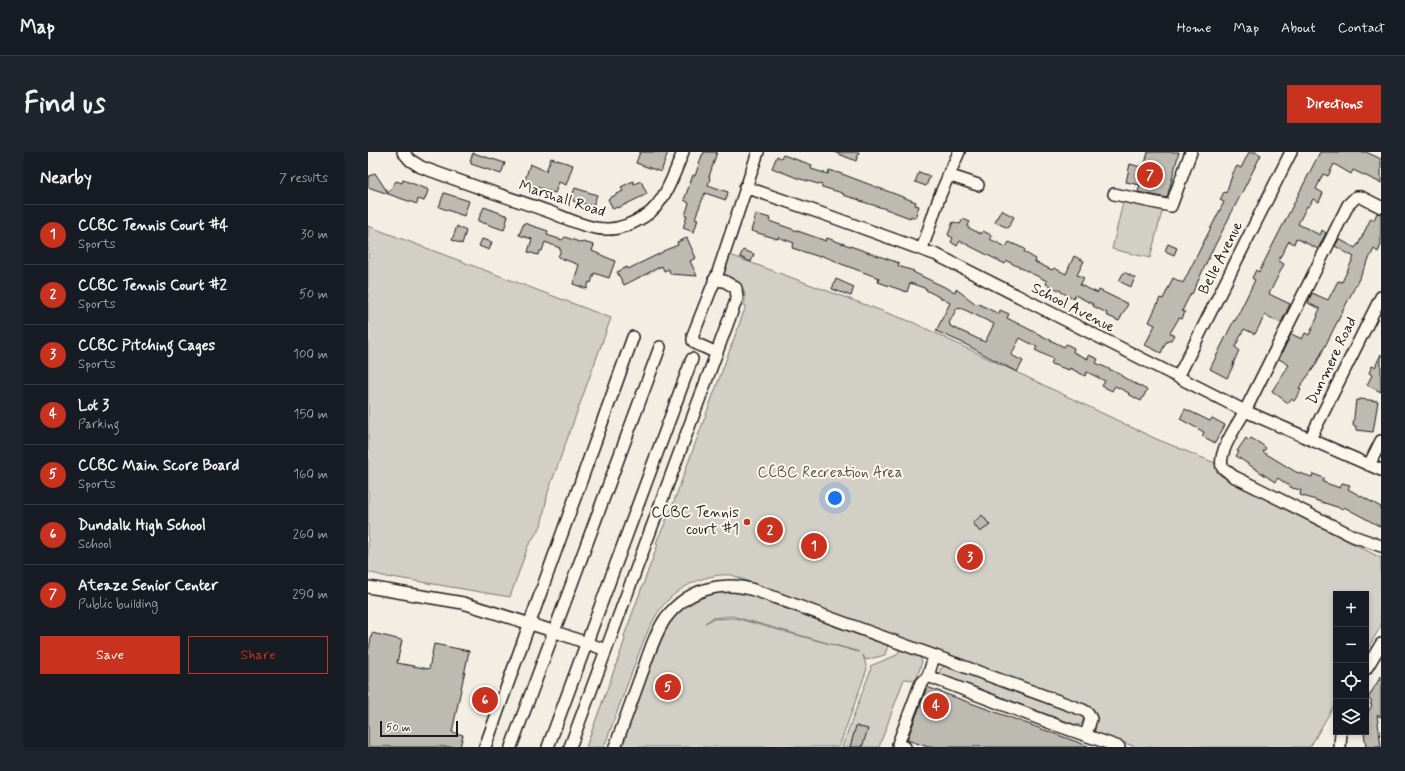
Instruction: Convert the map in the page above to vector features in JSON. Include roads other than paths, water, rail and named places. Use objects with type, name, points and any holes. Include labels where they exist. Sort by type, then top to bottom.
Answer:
[{"type":"street","name":"Marshall Road","points":[[403,152],[410,160],[421,167],[577,222],[606,229],[617,228],[630,224],[645,216],[656,207],[683,152]]},
{"type":"street","points":[[717,353],[697,344],[693,340],[693,335],[726,247],[758,152]]},
{"type":"street","points":[[922,249],[948,175],[959,152]]},
{"type":"street","points":[[1114,194],[1171,206],[1191,152]]},
{"type":"street","name":"Belle Avenue","points":[[1178,377],[1290,152]]},
{"type":"street","points":[[948,175],[978,185]]},
{"type":"street","name":"School Avenue","points":[[745,187],[922,249],[1245,411],[1381,470]]},
{"type":"street","points":[[1381,207],[1361,197],[1356,197],[1348,205],[1231,436],[1220,462],[1222,467],[1234,476],[1353,536],[1381,546]]},
{"type":"street","points":[[570,747],[737,298],[736,288],[724,281],[714,280]]},
{"type":"street","name":"Dunmere Road","points":[[1310,439],[1380,301]]},
{"type":"street","points":[[485,747],[633,337]]},
{"type":"street","points":[[511,747],[660,347]]},
{"type":"street","points":[[548,747],[692,359]]},
{"type":"street","points":[[1369,465],[1381,441]]},
{"type":"street","points":[[615,747],[650,651],[665,620],[674,609],[693,594],[718,586],[731,585],[745,586],[934,657],[1083,710],[1088,713],[1091,718],[1086,735]]},
{"type":"street","points":[[368,587],[463,603],[553,631],[606,650]]},
{"type":"street","points":[[1369,664],[1381,644]]},
{"type":"street","points":[[905,747],[898,744],[920,685],[928,676],[934,657]]},
{"type":"street","points":[[928,676],[1119,747]]},
{"type":"street","points":[[1340,747],[1341,735]]},
{"type":"place","name":"Ateaze Senior Center","points":[[1150,175]]},
{"type":"place","name":"CCBC Tennis court #1","points":[[747,522]]},
{"type":"place","name":"CCBC Tennis Court #2","points":[[770,530]]},
{"type":"place","name":"CCBC Tennis Court #4","points":[[814,546]]},
{"type":"place","name":"CCBC Pitching Cages","points":[[970,557]]},
{"type":"place","name":"CCBC Main Score Board","points":[[668,687]]},
{"type":"place","name":"Dundalk High School","points":[[485,700]]},
{"type":"place","name":"Lot 3","points":[[936,706]]},
{"type":"park label","name":"CCBC Recreation Area","points":[[830,473]]}]
